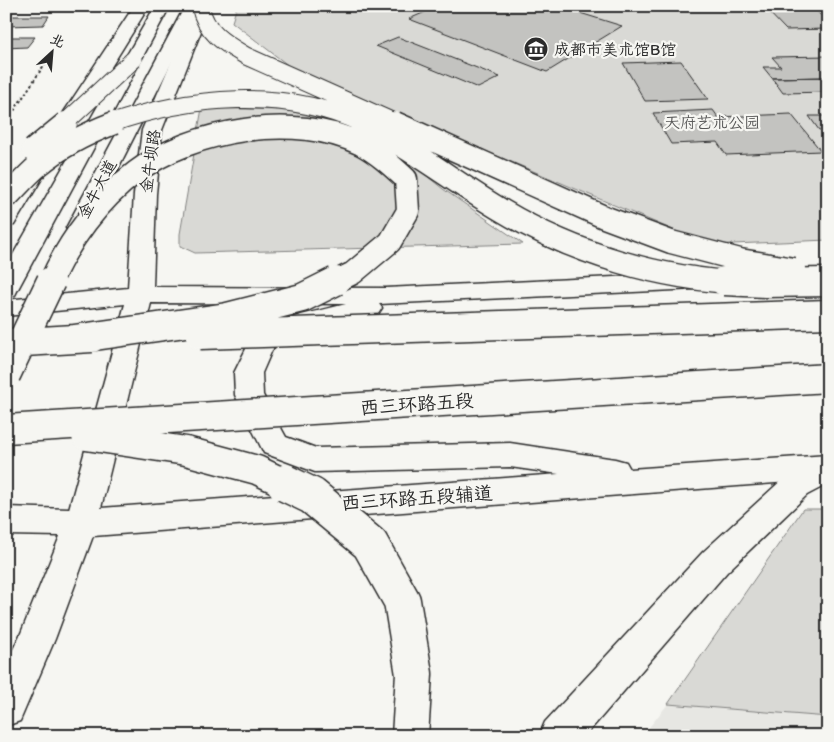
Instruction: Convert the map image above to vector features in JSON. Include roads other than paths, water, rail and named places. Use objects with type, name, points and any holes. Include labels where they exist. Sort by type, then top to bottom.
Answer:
[{"type":"main road","points":[[6,220],[142,6]]},
{"type":"main road","name":"金牛大道","points":[[6,289],[163,6]]},
{"type":"main road","name":"金牛大道","points":[[6,375],[67,247],[193,6]]},
{"type":"main road","points":[[201,6],[201,16],[209,32],[246,56],[604,217],[671,242],[740,260],[828,274]]},
{"type":"main road","name":"金牛坝路","points":[[6,707],[37,639],[81,524],[140,295],[145,194],[152,130],[201,6]]},
{"type":"main road","points":[[6,172],[76,115],[134,59]]},
{"type":"main road","points":[[6,198],[50,156],[91,132],[134,116],[175,106],[213,101],[261,100],[311,106],[353,120],[390,138],[515,220],[576,247],[641,267],[704,279],[770,283],[828,282]]},
{"type":"main road","points":[[67,247],[114,191],[147,164],[185,144],[217,134],[269,127],[318,131],[354,141],[381,156],[406,178],[408,211],[390,242],[353,273],[328,286],[302,298],[227,316],[74,339]]},
{"type":"main road","points":[[6,308],[140,295],[386,296],[828,274]]},
{"type":"main road","points":[[442,293],[326,316],[286,327],[261,344],[248,373],[249,394],[275,445],[315,460],[510,455],[663,478]]},
{"type":"main road","points":[[6,343],[74,339],[828,314]]},
{"type":"main road","name":"西三环路五段","points":[[18,429],[828,378]]},
{"type":"main road","points":[[18,429],[186,451],[257,470],[312,496],[370,544],[402,600],[414,674],[410,736]]},
{"type":"main road","points":[[559,736],[715,562],[796,486],[828,468]]},
{"type":"main road","name":"西三环路五段辅道","points":[[6,521],[81,524],[663,478],[828,468]]},
{"type":"place","name":"成都市美术馆B馆","points":[[536,49]]},
{"type":"park label","name":"天府艺术公园","points":[[712,122]]}]
